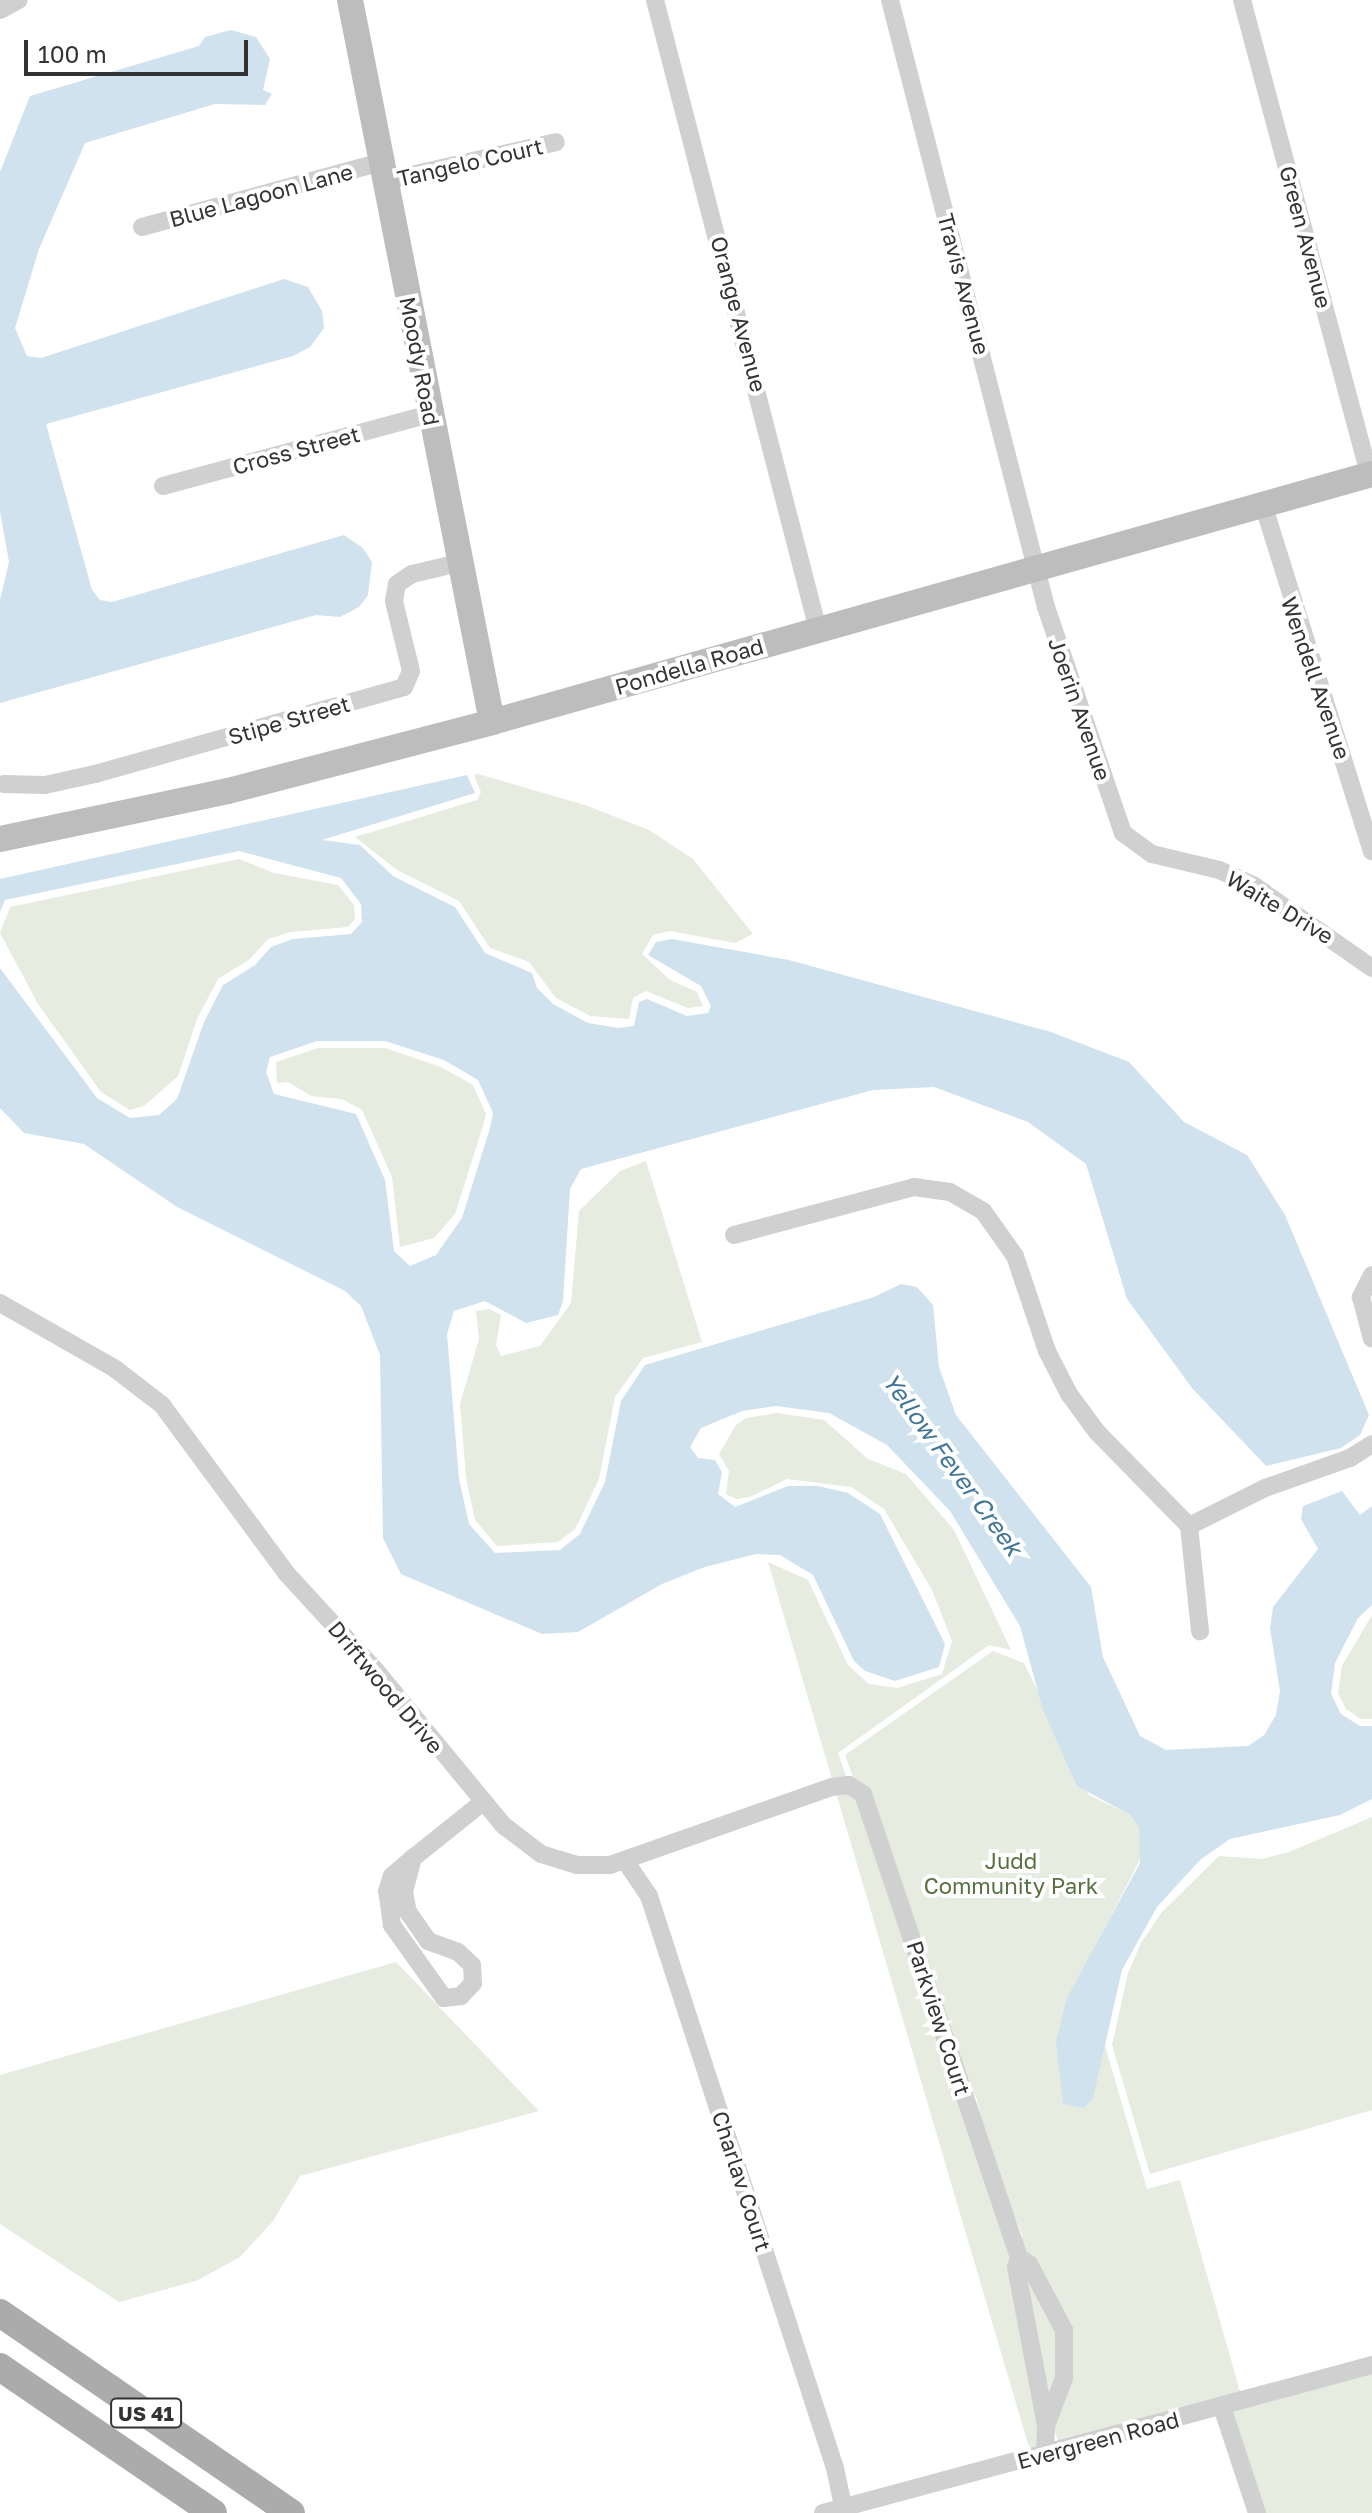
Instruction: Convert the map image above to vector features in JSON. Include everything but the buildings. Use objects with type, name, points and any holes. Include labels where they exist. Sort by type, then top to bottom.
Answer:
[{"type":"main road","name":"Moody Road","points":[[350,0],[492,722]]},
{"type":"main road","name":"Pondella Road","points":[[0,839],[228,791],[492,722],[1370,474]]},
{"type":"main road","name":"US 41","points":[[0,2313],[291,2513]]},
{"type":"main road","name":"US 41","points":[[0,2367],[213,2513]]},
{"type":"main road","points":[[144,2466],[172,2431]]},
{"type":"street","points":[[0,10],[19,0]]},
{"type":"street","name":"Orange Avenue","points":[[655,0],[818,630]]},
{"type":"street","name":"Travis Avenue","points":[[890,0],[1038,568]]},
{"type":"street","name":"Green Avenue","points":[[1242,0],[1370,474]]},
{"type":"street","name":"Tangelo Court","points":[[383,172],[556,142]]},
{"type":"street","name":"Blue Lagoon Lane","points":[[142,227],[383,172]]},
{"type":"street","name":"Cross Street","points":[[163,486],[430,414]]},
{"type":"street","name":"Wendell Avenue","points":[[1263,504],[1372,851]]},
{"type":"street","name":"Stipe Street","points":[[4,784],[45,785],[81,778],[404,687],[411,671],[394,601],[397,584],[412,574],[459,563]]},
{"type":"street","name":"Joerin Avenue","points":[[1038,568],[1095,754],[1123,833],[1134,846]]},
{"type":"street","name":"Waite Drive","points":[[1134,846],[1253,885],[1372,968]]},
{"type":"street","points":[[734,1235],[896,1189],[931,1188],[967,1200],[1007,1240],[1047,1351],[1076,1403],[1189,1526],[1200,1631]]},
{"type":"street","points":[[1372,1275],[1361,1297],[1372,1339]]},
{"type":"street","name":"Driftwood Drive","points":[[0,1303],[114,1368],[162,1405],[287,1574],[377,1672],[483,1802],[514,1836],[541,1854],[577,1865],[626,1862],[811,1793],[849,1785]]},
{"type":"street","points":[[1189,1526],[1246,1496],[1372,1444]]},
{"type":"street","name":"Parkview Court","points":[[849,1785],[863,1794],[870,1810],[1019,2258],[1019,2286],[1046,2426],[1045,2454]]},
{"type":"street","points":[[413,1858],[404,1892],[408,1912],[424,1937],[458,1952],[472,1965],[473,1983],[461,1996],[444,1998],[408,1951],[392,1925],[387,1891],[392,1876],[413,1858],[483,1802]]},
{"type":"street","name":"Charlav Court","points":[[626,1862],[649,1896],[835,2468],[843,2507]]},
{"type":"street","points":[[408,1951],[424,1937]]},
{"type":"street","name":"Parkview Court","points":[[1019,2258],[1029,2264],[1064,2330],[1067,2362],[1046,2426]]},
{"type":"street","name":"Evergreen Road","points":[[823,2513],[1372,2365]]},
{"type":"street","points":[[1222,2407],[1257,2513]]},
{"type":"green space","points":[[474,775],[585,805],[649,830],[693,859],[753,934],[735,943],[670,931],[653,935],[642,954],[670,980],[697,992],[703,1006],[688,1008],[646,991],[633,998],[629,1019],[590,1016],[556,998],[529,962],[490,948],[459,901],[397,870],[355,837],[477,800],[481,792]]},
{"type":"green space","points":[[239,859],[274,873],[338,885],[354,905],[355,919],[348,927],[291,932],[268,939],[250,959],[218,979],[197,1019],[178,1076],[144,1106],[130,1110],[101,1092],[38,1004],[0,933],[10,907]]},
{"type":"green space","points":[[318,1048],[385,1048],[441,1067],[473,1085],[486,1114],[483,1126],[455,1214],[434,1238],[400,1247],[392,1177],[362,1110],[342,1099],[311,1096],[288,1082],[277,1083],[276,1062]]},
{"type":"green space","points":[[646,1161],[702,1342],[643,1358],[615,1397],[599,1479],[575,1529],[558,1542],[497,1546],[475,1520],[466,1478],[460,1404],[479,1339],[476,1311],[490,1309],[501,1315],[496,1345],[501,1356],[540,1346],[571,1303],[579,1211],[620,1171]]},
{"type":"green space","points":[[777,1413],[824,1420],[868,1459],[906,1474],[954,1530],[1011,1650],[989,1645],[838,1753],[849,1785],[873,1821],[1015,2235],[1052,2444],[1372,2370],[1372,2513],[1249,2513],[1216,2413],[1033,2461],[768,1562],[808,1580],[848,1665],[869,1684],[897,1688],[942,1674],[952,1641],[932,1590],[884,1509],[851,1487],[787,1479],[750,1497],[736,1499],[726,1494],[729,1471],[719,1454],[736,1425],[746,1418]]},
{"type":"green space","points":[[1372,1615],[1372,1719],[1361,1719],[1346,1709],[1338,1693],[1342,1666]]},
{"type":"green space","name":"Judd Community Park","points":[[993,1651],[1024,1663],[1089,1795],[1130,1815],[1152,1836],[1083,1971],[1147,2189],[1180,2180],[1241,2395],[1067,2443],[1058,2440],[1042,2399],[1019,2258],[1022,2235],[989,2150],[976,2097],[956,2063],[845,1755]]},
{"type":"green space","points":[[1372,1817],[1372,2110],[1150,2174],[1112,2045],[1128,1973],[1141,1943],[1162,1912],[1219,1856],[1263,1859],[1289,1852]]},
{"type":"green space","points":[[396,1962],[539,2111],[300,2176],[273,2221],[240,2257],[196,2281],[119,2302],[0,2224],[0,2075]]},
{"type":"water","points":[[231,30],[256,37],[270,59],[263,90],[272,94],[265,105],[215,104],[85,143],[39,249],[15,328],[27,356],[41,358],[284,279],[308,287],[322,311],[324,328],[310,347],[293,356],[46,424],[92,590],[100,600],[112,602],[344,535],[363,548],[372,562],[368,595],[359,607],[340,617],[316,615],[0,703],[0,600],[9,562],[0,511],[0,172],[30,96],[199,46],[205,37]]},
{"type":"water","name":"Yellow Fever Creek","points":[[467,775],[475,793],[322,840],[360,845],[393,876],[455,907],[485,953],[532,973],[537,988],[553,1004],[588,1023],[618,1028],[634,1026],[639,1002],[647,999],[687,1016],[708,1013],[711,1006],[701,986],[648,955],[656,942],[672,939],[789,960],[1051,1032],[1129,1062],[1184,1122],[1247,1155],[1285,1215],[1369,1415],[1360,1435],[1341,1448],[1266,1466],[1192,1388],[1127,1299],[1086,1164],[1028,1122],[934,1087],[873,1090],[581,1169],[570,1189],[563,1301],[558,1315],[526,1323],[485,1301],[454,1311],[447,1334],[459,1479],[469,1524],[495,1553],[560,1550],[580,1534],[605,1482],[621,1401],[645,1365],[874,1297],[901,1284],[917,1287],[933,1305],[939,1367],[956,1415],[1091,1587],[1103,1657],[1140,1736],[1166,1750],[1248,1746],[1264,1735],[1276,1715],[1280,1691],[1270,1628],[1273,1607],[1318,1549],[1301,1519],[1303,1506],[1342,1491],[1360,1515],[1372,1506],[1372,1605],[1358,1618],[1335,1663],[1331,1694],[1341,1714],[1360,1726],[1372,1726],[1372,1799],[1340,1815],[1230,1839],[1200,1860],[1157,1907],[1122,1970],[1093,2098],[1084,2108],[1063,2104],[1056,2043],[1066,2000],[1140,1863],[1139,1827],[1130,1815],[1077,1786],[1043,1710],[1020,1626],[950,1511],[887,1445],[829,1413],[776,1406],[742,1411],[701,1428],[690,1447],[698,1458],[715,1460],[722,1472],[718,1494],[735,1507],[788,1486],[818,1486],[848,1493],[880,1514],[945,1644],[939,1667],[895,1681],[865,1671],[854,1661],[813,1575],[780,1555],[756,1554],[705,1567],[662,1584],[578,1632],[542,1634],[401,1574],[383,1538],[380,1355],[361,1306],[345,1291],[177,1207],[84,1144],[24,1133],[0,1108],[0,968],[97,1098],[130,1118],[159,1115],[177,1099],[204,1022],[223,985],[255,965],[271,947],[293,939],[351,934],[362,922],[361,904],[341,878],[239,851],[5,900],[0,912],[0,879]],"holes":[[[317,1041],[385,1041],[444,1060],[478,1080],[493,1113],[462,1218],[436,1255],[410,1266],[394,1251],[385,1180],[356,1114],[274,1094],[266,1072],[270,1057]]]}]
